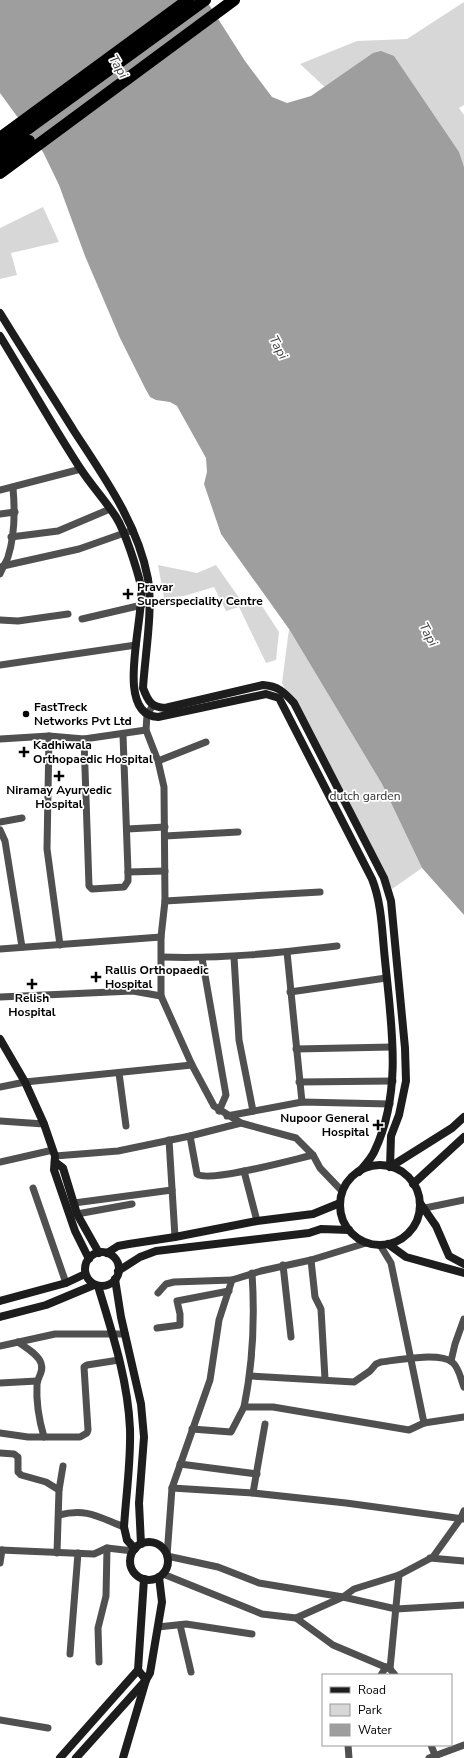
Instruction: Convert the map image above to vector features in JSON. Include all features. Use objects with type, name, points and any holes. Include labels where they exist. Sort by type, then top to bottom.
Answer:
[{"type":"highway","points":[[0,138],[188,0]]},
{"type":"highway","points":[[0,149],[205,0]]},
{"type":"highway","points":[[0,162],[81,105],[222,0]]},
{"type":"highway","points":[[0,173],[234,0]]},
{"type":"main road","points":[[0,313],[107,482],[133,530],[142,553],[148,580],[149,608],[144,688],[148,700],[153,705],[165,708],[263,685],[274,686],[285,692],[294,702],[384,878],[391,902],[405,1048],[406,1081],[400,1115],[391,1136],[390,1167]]},
{"type":"main road","points":[[0,336],[81,469],[119,522],[140,583],[142,605],[136,645],[134,686],[138,704],[141,709],[147,715],[158,716],[266,694],[279,698],[375,886],[386,978],[392,1047],[393,1081],[390,1104],[375,1151],[359,1172]]},
{"type":"main road","points":[[0,1039],[25,1082],[44,1124],[55,1156],[63,1168],[77,1214],[103,1253],[117,1262],[117,1275],[125,1334],[141,1404],[144,1437],[136,1548]]},
{"type":"main road","points":[[390,1167],[452,1128],[464,1117]]},
{"type":"main road","points":[[413,1184],[464,1138]]},
{"type":"main road","points":[[55,1156],[54,1170],[75,1231],[89,1259]]},
{"type":"main road","points":[[422,1206],[419,1215],[408,1234],[399,1240],[380,1245],[366,1243],[356,1237],[349,1230],[344,1222],[340,1203],[342,1191],[350,1179],[359,1172],[368,1167],[379,1165],[390,1167],[407,1176],[413,1184],[422,1206],[436,1226],[449,1256],[464,1264]]},
{"type":"main road","points":[[136,1548],[127,1540],[124,1527],[130,1431],[119,1360],[96,1285],[90,1282],[86,1274],[86,1263],[89,1259],[123,1245],[175,1237],[257,1221],[314,1214],[340,1203]]},
{"type":"main road","points":[[0,1317],[46,1305],[96,1285],[108,1285],[117,1275],[140,1257],[156,1251],[309,1233],[321,1229],[349,1230]]},
{"type":"main road","points":[[388,1244],[406,1257],[464,1273]]},
{"type":"main road","points":[[0,1302],[66,1283],[86,1274]]},
{"type":"main road","points":[[123,1758],[146,1680],[152,1666],[162,1594],[161,1575],[168,1562],[165,1551],[157,1544],[146,1542],[136,1548],[131,1556],[132,1568],[138,1577],[144,1579],[154,1579],[161,1575]]},
{"type":"main road","points":[[60,1758],[138,1670],[144,1579]]},
{"type":"main road","points":[[138,1670],[146,1680]]},
{"type":"main road","points":[[76,1758],[146,1680]]},
{"type":"street","points":[[0,490],[13,488],[81,469]]},
{"type":"street","points":[[0,574],[8,558],[15,512],[13,488]]},
{"type":"street","points":[[11,538],[58,531],[110,510]]},
{"type":"street","points":[[0,514],[15,512]]},
{"type":"street","points":[[3,566],[79,550],[133,530]]},
{"type":"street","points":[[0,557],[8,558]]},
{"type":"street","points":[[82,619],[142,605]]},
{"type":"street","points":[[0,620],[11,621],[68,614]]},
{"type":"street","points":[[0,665],[136,645]]},
{"type":"street","points":[[153,705],[147,715],[146,730],[158,760],[164,787],[165,901],[161,937],[161,996],[192,1065],[214,1106],[227,1116],[241,1123],[296,1138],[313,1155],[320,1168],[342,1191]]},
{"type":"street","points":[[0,739],[49,736],[84,739],[123,735],[146,730]]},
{"type":"street","points":[[84,739],[90,888],[124,887],[128,881],[128,872],[123,735]]},
{"type":"street","points":[[49,736],[47,849],[60,945]]},
{"type":"street","points":[[158,760],[206,742]]},
{"type":"street","points":[[0,822],[22,818]]},
{"type":"street","points":[[127,829],[165,827]]},
{"type":"street","points":[[0,830],[5,841],[22,947]]},
{"type":"street","points":[[165,836],[238,832]]},
{"type":"street","points":[[128,872],[164,871]]},
{"type":"street","points":[[165,901],[320,892]]},
{"type":"street","points":[[0,949],[161,937]]},
{"type":"street","points":[[162,957],[234,958],[337,946]]},
{"type":"street","points":[[287,952],[302,1102]]},
{"type":"street","points":[[202,958],[226,1095],[220,1110]]},
{"type":"street","points":[[234,958],[239,1040],[252,1112]]},
{"type":"street","points":[[290,992],[386,978]]},
{"type":"street","points":[[0,997],[133,991],[161,996]]},
{"type":"street","points":[[296,1049],[392,1047]]},
{"type":"street","points":[[0,1087],[25,1082],[192,1065]]},
{"type":"street","points":[[119,1073],[126,1126]]},
{"type":"street","points":[[299,1082],[393,1081]]},
{"type":"street","points":[[227,1116],[302,1102],[390,1104]]},
{"type":"street","points":[[0,1121],[44,1124]]},
{"type":"street","points":[[0,1162],[118,1151],[190,1136],[241,1123]]},
{"type":"street","points":[[190,1136],[197,1174],[200,1177],[244,1171],[313,1155]]},
{"type":"street","points":[[169,1140],[175,1237]]},
{"type":"street","points":[[244,1171],[257,1221]]},
{"type":"street","points":[[33,1188],[66,1283]]},
{"type":"street","points":[[74,1203],[172,1190]]},
{"type":"street","points":[[422,1206],[464,1200]]},
{"type":"street","points":[[77,1214],[132,1204]]},
{"type":"street","points":[[158,1293],[166,1284],[174,1282],[232,1280],[283,1265],[310,1260],[366,1243]]},
{"type":"street","points":[[380,1245],[391,1263],[424,1423]]},
{"type":"street","points":[[310,1260],[315,1297],[321,1309],[325,1379]]},
{"type":"street","points":[[283,1265],[291,1337]]},
{"type":"street","points":[[192,1429],[231,1432],[244,1407],[250,1376],[254,1306],[252,1273]]},
{"type":"street","points":[[232,1280],[219,1320],[210,1380],[172,1488],[167,1556],[218,1567],[259,1583],[343,1597],[396,1609],[464,1605]]},
{"type":"street","points":[[157,1328],[180,1325],[180,1314],[177,1302],[229,1291]]},
{"type":"street","points":[[451,1361],[455,1344],[464,1319]]},
{"type":"street","points":[[0,1346],[55,1334],[125,1334]]},
{"type":"street","points":[[18,1342],[39,1360],[42,1370],[37,1381],[39,1417],[44,1437]]},
{"type":"street","points":[[250,1376],[325,1379],[346,1383],[354,1382],[370,1371],[376,1364],[410,1359],[441,1358],[451,1361],[456,1366],[464,1387]]},
{"type":"street","points":[[0,1433],[44,1437],[80,1437],[87,1433],[84,1367],[87,1365],[119,1360]]},
{"type":"street","points":[[0,1384],[37,1381]]},
{"type":"street","points":[[244,1407],[273,1407],[409,1430],[424,1423],[464,1417]]},
{"type":"street","points":[[254,1493],[264,1424]]},
{"type":"street","points":[[0,1453],[14,1454],[18,1457],[18,1472],[21,1475],[46,1482],[59,1490]]},
{"type":"street","points":[[180,1464],[257,1474]]},
{"type":"street","points":[[57,1553],[59,1490],[63,1466]]},
{"type":"street","points":[[172,1488],[254,1493],[360,1504],[462,1519]]},
{"type":"street","points":[[296,1618],[343,1597],[354,1589],[399,1575],[430,1558],[462,1519],[464,1511]]},
{"type":"street","points":[[59,1515],[73,1512],[87,1512],[124,1527]]},
{"type":"street","points":[[99,1662],[98,1628],[106,1596],[107,1548]]},
{"type":"street","points":[[0,1562],[1,1550],[94,1554],[107,1548],[136,1548]]},
{"type":"street","points":[[70,1654],[78,1553]]},
{"type":"street","points":[[430,1558],[464,1561]]},
{"type":"street","points":[[161,1575],[262,1614],[296,1618],[333,1645],[388,1668],[394,1674]]},
{"type":"street","points":[[382,1674],[388,1668],[399,1575]]},
{"type":"street","points":[[180,1624],[191,1672]]},
{"type":"street","points":[[158,1627],[180,1624],[252,1634]]},
{"type":"street","points":[[0,1720],[48,1728]]},
{"type":"street","points":[[432,1746],[433,1757],[464,1745]]},
{"type":"street","points":[[348,1746],[350,1758]]},
{"type":"green space","points":[[464,2],[464,105],[459,108],[464,115],[464,194],[355,115],[300,64],[357,41],[407,39]]},
{"type":"green space","points":[[43,207],[59,242],[11,253],[17,275],[0,279],[0,228]]},
{"type":"green space","points":[[158,565],[197,573],[216,565],[242,602],[260,603],[279,632],[276,660],[266,663],[239,607],[226,611],[214,587],[184,596],[164,598]]},
{"type":"green space","name":"dutch garden","points":[[289,629],[382,784],[422,868],[392,889],[282,683]]},
{"type":"water","name":"Tapi","points":[[0,0],[206,0],[245,61],[272,97],[287,103],[311,96],[373,53],[381,51],[394,56],[459,152],[464,167],[464,915],[422,868],[382,784],[289,629],[221,534],[204,484],[207,472],[206,458],[177,406],[170,402],[156,400],[150,397],[145,388],[120,338],[85,256],[59,185],[43,152],[0,93]]},
{"type":"place","name":"Pravar Superspeciality Centre","points":[[128,594]]},
{"type":"place","name":"FastTreck Networks Pvt Ltd","points":[[26,714]]},
{"type":"place","name":"Kadhiwala Orthopaedic Hospital","points":[[24,752]]},
{"type":"place","name":"Niramay Ayurvedic Hospital","points":[[59,776]]},
{"type":"place","name":"Rallis Orthopaedic Hospital","points":[[96,977]]},
{"type":"place","name":"Relish Hospital","points":[[32,984]]},
{"type":"place","name":"Nupoor General Hospital","points":[[378,1125]]}]
